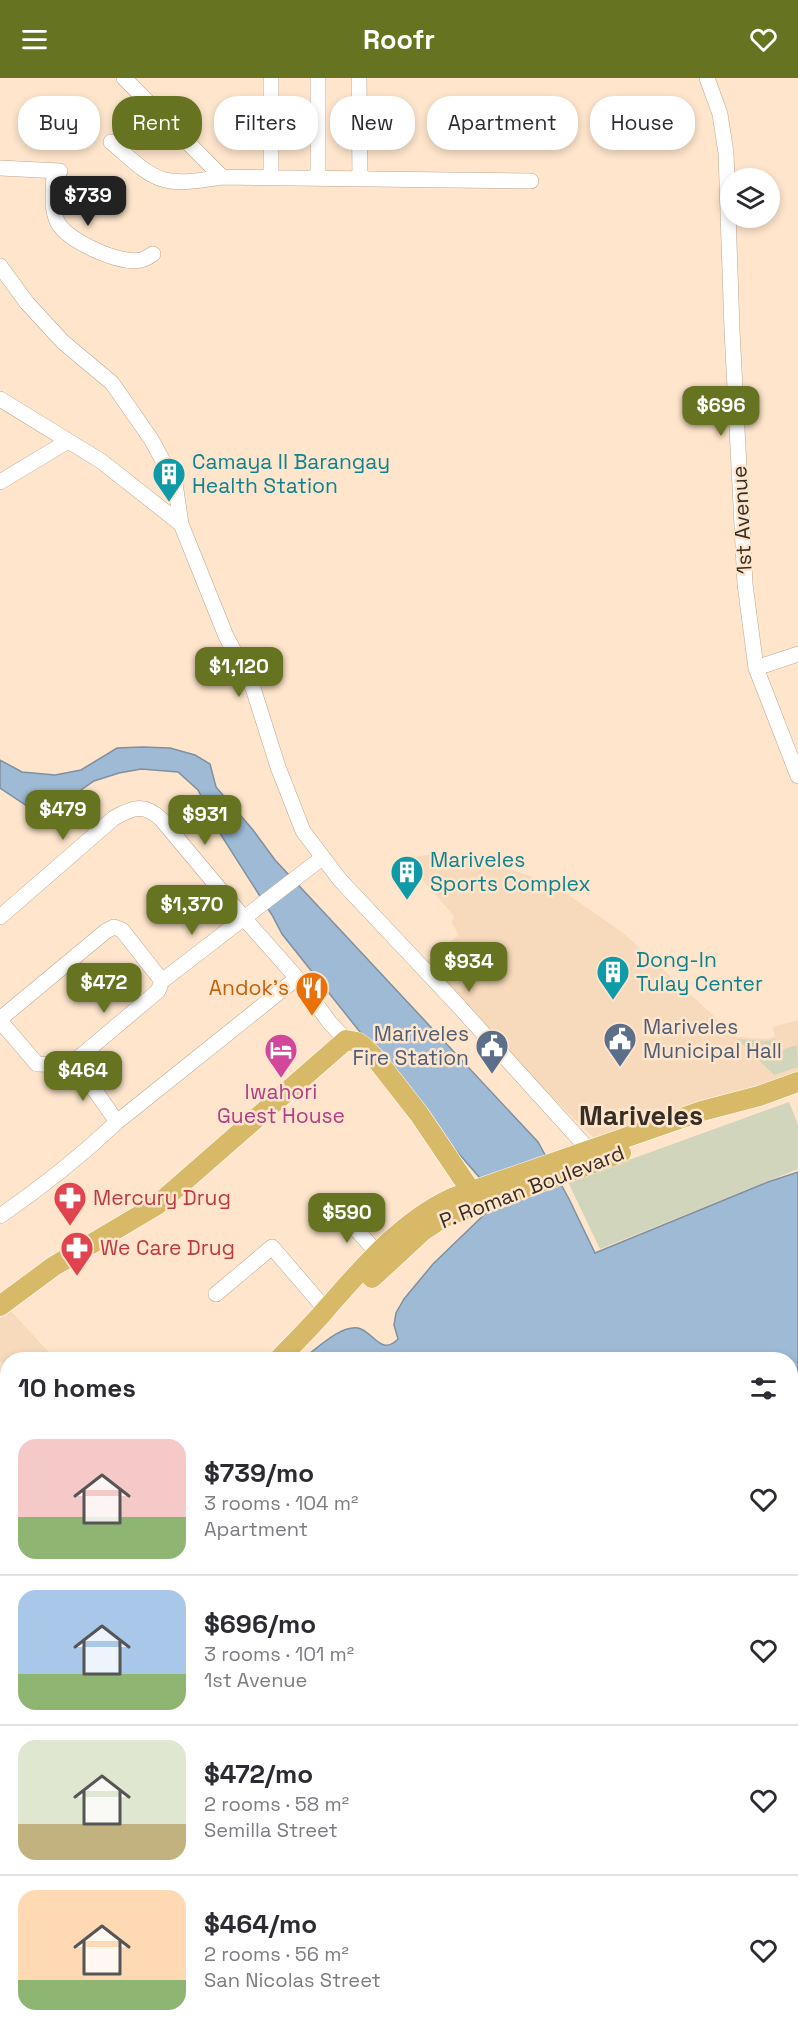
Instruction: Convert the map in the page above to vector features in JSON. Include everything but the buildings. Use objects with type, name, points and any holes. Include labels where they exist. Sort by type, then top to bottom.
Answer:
[{"type":"main road","points":[[0,1306],[54,1266],[157,1205],[346,1040],[357,1042],[376,1059],[480,1193]]},
{"type":"main road","name":"P. Roman Boulevard","points":[[564,1167],[589,1150],[702,1111],[759,1096],[798,1082]]},
{"type":"main road","name":"P. Roman Boulevard","points":[[286,1352],[378,1254],[415,1219],[435,1205],[705,1124],[759,1096]]},
{"type":"main road","name":"P. Roman Boulevard","points":[[326,1310],[348,1301],[423,1231],[480,1193]]},
{"type":"street","points":[[124,78],[222,177]]},
{"type":"street","points":[[271,78],[271,178]]},
{"type":"street","points":[[318,78],[318,178]]},
{"type":"street","points":[[359,78],[360,179]]},
{"type":"street","name":"1st Avenue","points":[[707,78],[720,114],[726,153],[732,330],[745,584],[756,668],[798,776]]},
{"type":"street","points":[[111,142],[145,170],[164,180],[188,182],[222,177],[531,181]]},
{"type":"street","points":[[0,168],[57,171],[54,210],[58,224],[69,235],[94,250],[125,261],[142,260],[153,254]]},
{"type":"street","points":[[0,266],[27,303],[63,342],[112,383],[151,439],[175,483],[181,524],[226,636],[253,688],[278,767],[303,831],[340,880],[589,1150]]},
{"type":"street","points":[[0,399],[101,461],[181,524]]},
{"type":"street","points":[[0,482],[68,441]]},
{"type":"street","points":[[756,668],[798,654]]},
{"type":"street","points":[[0,917],[114,818],[135,808],[143,808],[155,813],[162,820],[297,978],[330,1023],[346,1040]]},
{"type":"street","points":[[162,981],[122,930],[114,927],[106,931],[0,1020],[37,1064],[70,1065],[158,991],[162,981],[322,858]]},
{"type":"street","points":[[0,1216],[40,1189],[117,1122],[297,978]]},
{"type":"street","points":[[70,1065],[96,1092],[117,1122]]},
{"type":"street","points":[[341,1212],[378,1254]]},
{"type":"street","points":[[216,1294],[272,1247],[326,1310]]},
{"type":"shaded area","points":[[428,855],[481,860],[551,883],[622,932],[737,1037],[767,1039],[775,1036],[773,1027],[798,1020],[798,1073],[597,1141],[503,1049],[423,964],[459,935],[452,923],[454,916],[404,858]]},
{"type":"shaded area","points":[[10,1310],[49,1352],[0,1352],[0,1318]]},
{"type":"green space","points":[[737,1039],[767,1041],[775,1039],[781,1050],[797,1045],[798,1067],[774,1075]]},
{"type":"green space","points":[[789,1102],[798,1125],[798,1169],[600,1249],[568,1182]]},
{"type":"water","points":[[117,748],[170,748],[195,755],[210,764],[216,787],[275,860],[538,1142],[595,1253],[768,1182],[798,1172],[798,1352],[311,1352],[336,1334],[351,1328],[363,1330],[382,1344],[392,1344],[398,1339],[394,1325],[396,1313],[404,1299],[433,1264],[491,1208],[480,1178],[438,1130],[282,934],[221,835],[198,790],[178,772],[141,769],[119,773],[94,781],[75,794],[33,810],[0,788],[0,760],[22,772],[55,775],[81,770]]},
{"type":"place","name":"Camaya II Barangay Health Station","points":[[169,503]]},
{"type":"place","name":"Mariveles Sports Complex","points":[[407,901]]},
{"type":"place","name":"Dong-In Tulay Center","points":[[613,1001]]},
{"type":"place","name":"Andok's","points":[[312,1017]]},
{"type":"place","name":"Mariveles Municipal Hall","points":[[620,1068]]},
{"type":"place","name":"Mariveles Fire Station","points":[[492,1075]]},
{"type":"place","name":"Iwahori Guest House","points":[[281,1079]]},
{"type":"place","name":"Mercury Drug","points":[[70,1227]]},
{"type":"place","name":"We Care Drug","points":[[77,1277]]},
{"type":"district","name":"Mariveles","points":[[641,1116]]}]
